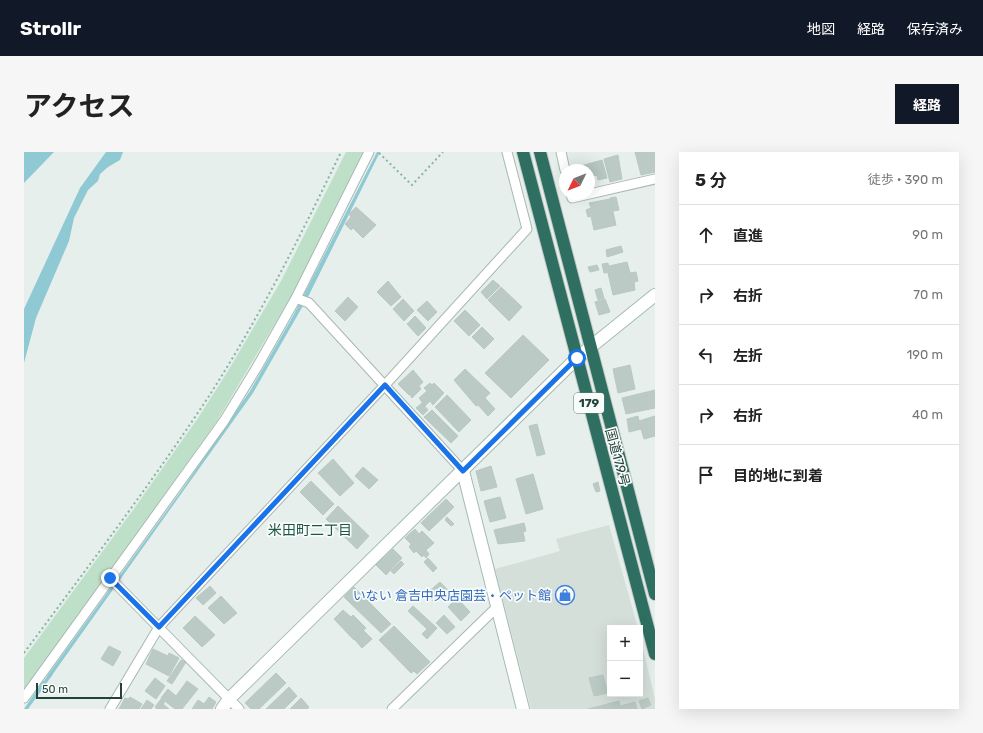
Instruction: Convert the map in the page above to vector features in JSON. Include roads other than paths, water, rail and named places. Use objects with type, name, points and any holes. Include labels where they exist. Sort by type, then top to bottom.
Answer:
[{"type":"highway","name":"国道179号","points":[[523,152],[655,654]]},
{"type":"highway","name":"国道179号","points":[[540,152],[655,594]]},
{"type":"street","points":[[24,698],[224,421],[296,298],[369,152]]},
{"type":"street","points":[[110,709],[159,627],[385,385],[527,229],[507,152]]},
{"type":"street","points":[[561,152],[564,164]]},
{"type":"street","points":[[595,193],[655,179]]},
{"type":"street","points":[[226,704],[577,358],[655,295]]},
{"type":"street","points":[[296,298],[309,303],[463,471],[523,709]]},
{"type":"street","points":[[110,578],[159,627],[226,704],[239,709]]},
{"type":"street","points":[[392,709],[498,606]]},
{"type":"water","points":[[24,152],[54,152],[24,183]]},
{"type":"water","points":[[106,152],[123,152],[120,160],[100,174],[98,181],[88,190],[74,218],[69,241],[36,318],[24,363],[24,309],[80,188]]},
{"type":"water","points":[[377,152],[380,152],[308,297],[253,393],[50,678],[47,676],[181,491],[250,391],[293,316]]},
{"type":"water","points":[[43,681],[47,683],[28,709],[24,709]]},
{"type":"waterway","points":[[43,685],[51,674]]},
{"type":"place","name":"いない 倉吉中央店園芸・ペット館","points":[[565,595]]},
{"type":"district","name":"米田町二丁目","points":[[310,530]]}]
